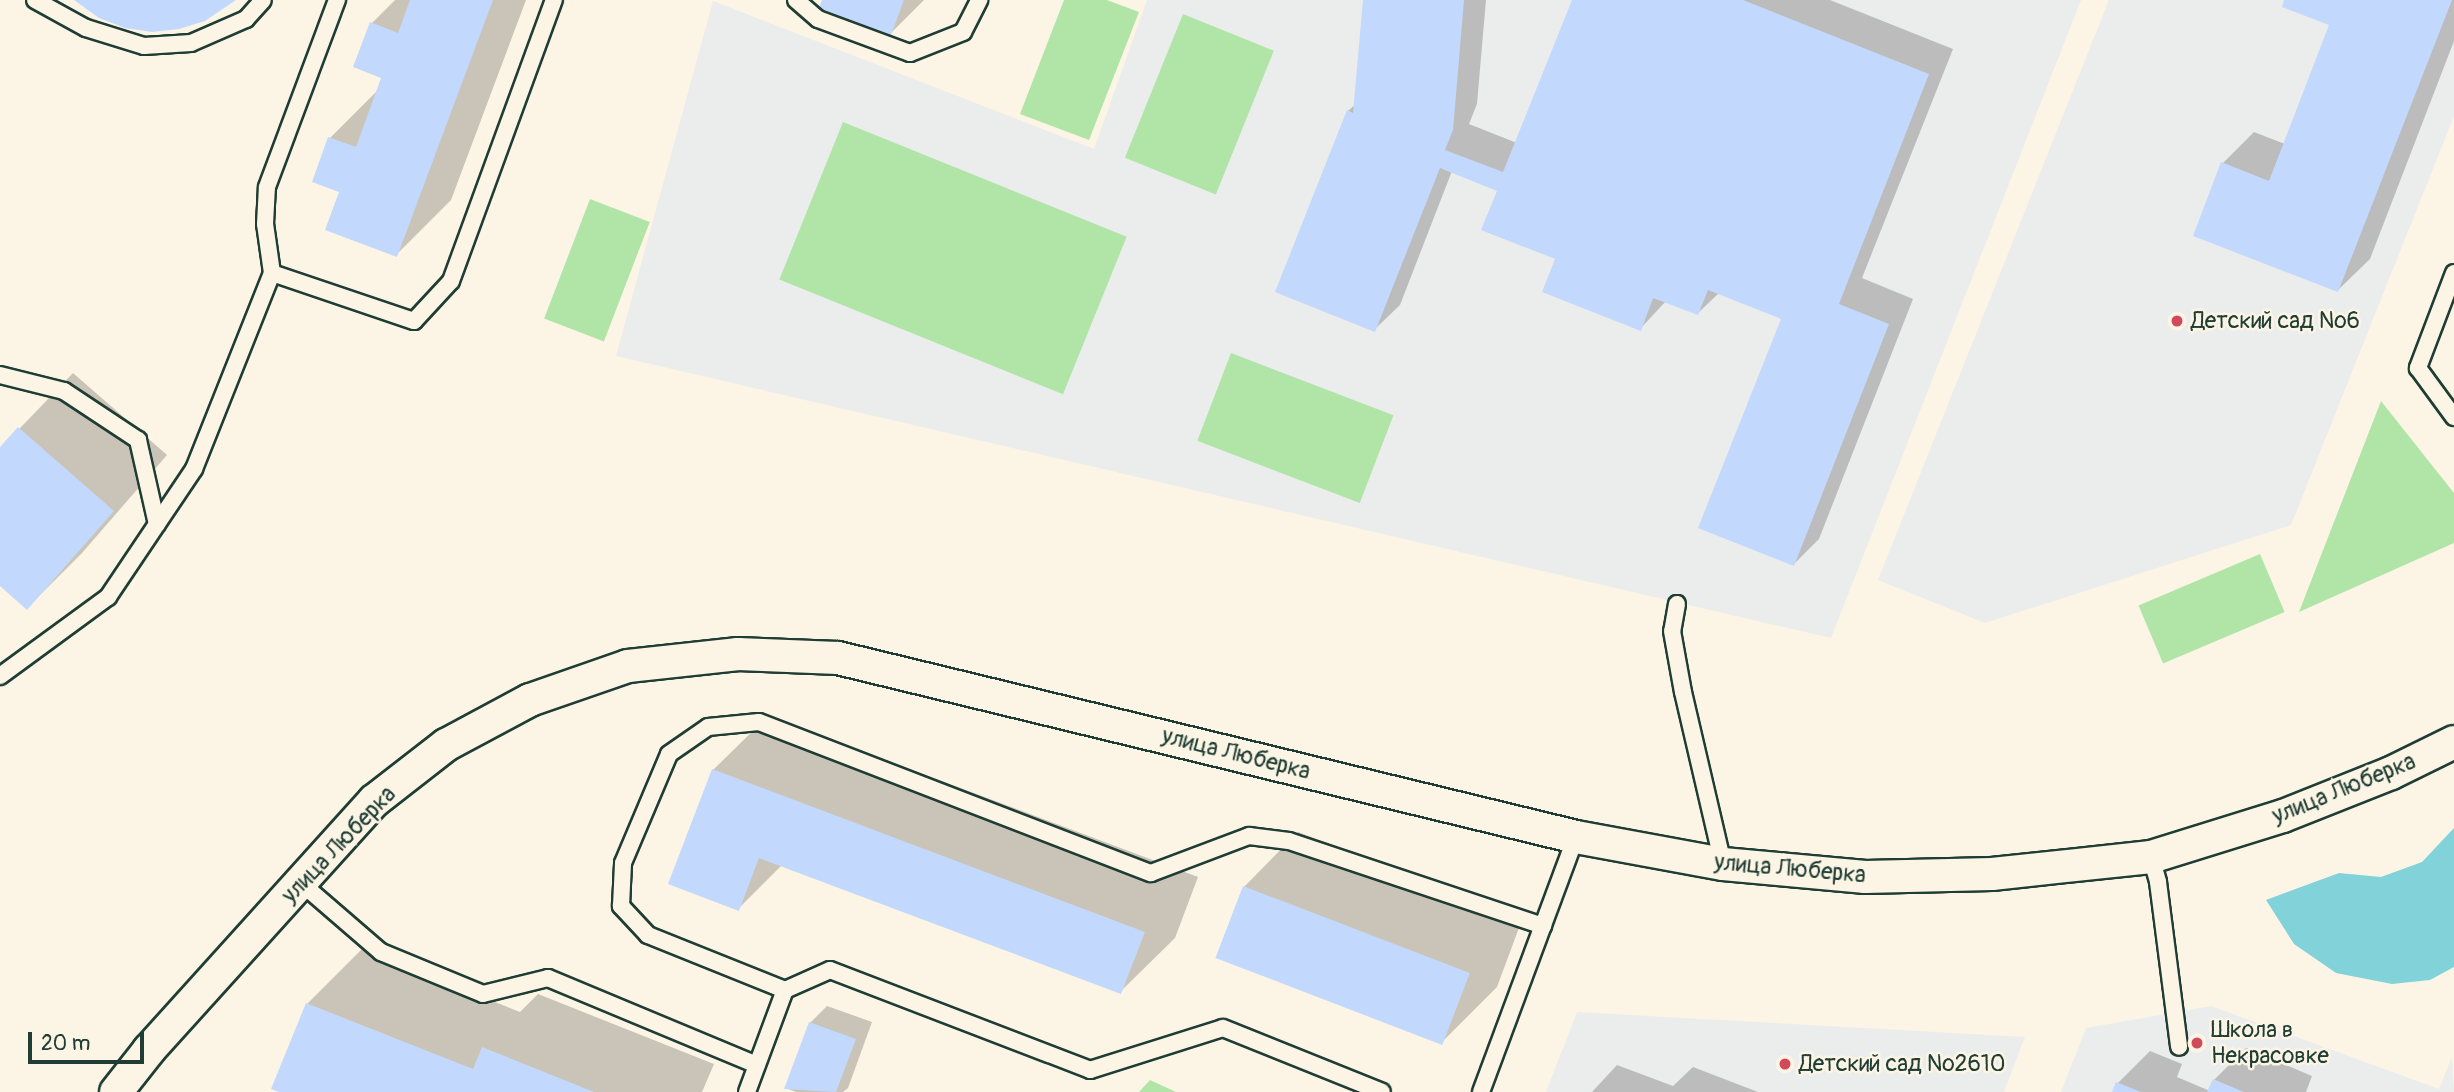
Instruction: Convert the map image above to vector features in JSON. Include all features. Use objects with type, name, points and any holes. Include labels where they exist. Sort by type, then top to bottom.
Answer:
[{"type":"street","name":"улица Люберка","points":[[116,1092],[145,1056],[374,802],[446,745],[530,700],[628,666],[738,654],[838,658],[1576,836],[1723,864],[1878,877],[1992,874],[2151,857],[2283,816],[2391,772],[2454,742]]},
{"type":"street","name":"улица Люберка","points":[[136,1092],[145,1056]]},
{"type":"lane","points":[[37,1],[86,28],[144,46],[191,43],[246,19],[263,0]]},
{"type":"lane","points":[[0,677],[108,597],[194,469],[272,273],[265,224],[267,187],[337,0]]},
{"type":"lane","points":[[272,273],[414,321],[451,281],[554,0]]},
{"type":"lane","points":[[796,0],[818,19],[910,53],[963,32],[979,0]]},
{"type":"lane","points":[[2454,273],[2418,368],[2454,417]]},
{"type":"lane","points":[[0,375],[64,391],[138,440],[157,524]]},
{"type":"lane","points":[[1677,604],[1672,631],[1683,692],[1723,864]]},
{"type":"lane","points":[[785,990],[648,935],[621,906],[623,863],[669,754],[709,727],[759,722],[1151,873],[1249,836],[1289,841],[1543,926]]},
{"type":"lane","points":[[1482,1092],[1576,836]]},
{"type":"lane","points":[[2151,857],[2158,882],[2179,1046]]},
{"type":"lane","points":[[301,883],[381,952],[483,994],[548,978],[757,1065]]},
{"type":"lane","points":[[747,1092],[785,990],[830,970],[1090,1070],[1223,1028],[1382,1092]]},
{"type":"shaded area","points":[[1147,0],[2081,0],[1831,638],[616,356],[713,1],[1094,149]]},
{"type":"shaded area","name":"Детский сад №6","points":[[2109,0],[2454,0],[2454,116],[2291,525],[1985,623],[1878,580]]},
{"type":"shaded area","name":"Школа в Некрасовке","points":[[2211,1006],[2439,1089],[2452,1057],[2454,1092],[2061,1092],[2086,1028]]},
{"type":"shaded area","name":"Детский сад №2610","points":[[1577,1012],[2025,1037],[2004,1092],[1546,1092]]},
{"type":"green space","points":[[1064,0],[1107,0],[1139,12],[1089,140],[1020,114]]},
{"type":"green space","points":[[1183,14],[1274,51],[1216,194],[1125,158]]},
{"type":"green space","points":[[843,122],[1127,237],[1063,394],[779,280]]},
{"type":"green space","points":[[590,199],[650,222],[604,341],[544,318]]},
{"type":"green space","points":[[1231,353],[1393,415],[1360,503],[1197,441]]},
{"type":"green space","points":[[2381,401],[2454,493],[2454,543],[2299,612]]},
{"type":"green space","points":[[2260,554],[2285,612],[2163,664],[2138,606]]},
{"type":"green space","points":[[1150,1080],[1176,1092],[1139,1092]]},
{"type":"water","points":[[2454,828],[2454,967],[2430,980],[2392,984],[2336,973],[2294,944],[2266,900],[2339,873],[2381,877],[2422,862]]},
{"type":"building","points":[[74,0],[236,0],[205,21],[179,29],[152,32],[125,28],[99,18]]},
{"type":"building","points":[[410,0],[493,0],[397,257],[325,230],[339,192],[312,182],[328,137],[356,147],[381,78],[353,67],[370,22],[398,33]]},
{"type":"building","points":[[822,0],[904,0],[891,35],[819,8]]},
{"type":"building","points":[[1363,0],[1464,0],[1453,130],[1445,150],[1503,172],[1572,0],[1743,0],[1929,74],[1839,304],[1889,324],[1794,566],[1698,528],[1781,319],[1708,290],[1698,315],[1653,298],[1641,331],[1542,292],[1555,259],[1481,230],[1497,191],[1440,168],[1375,332],[1275,292],[1347,110],[1353,113]]},
{"type":"building","points":[[2284,0],[2452,0],[2338,292],[2193,236],[2221,162],[2269,181],[2329,25],[2282,7]]},
{"type":"building","points":[[18,427],[114,511],[27,610],[0,586],[0,447]]},
{"type":"building","points":[[712,769],[1145,932],[1121,994],[759,858],[739,911],[668,884]]},
{"type":"building","points":[[1243,886],[1470,973],[1442,1045],[1215,958]]},
{"type":"building","points":[[306,1003],[473,1069],[482,1047],[594,1092],[279,1092],[271,1089]]},
{"type":"building","points":[[809,1022],[856,1039],[836,1092],[784,1089]]},
{"type":"building","points":[[2213,1079],[2244,1092],[2207,1092]]},
{"type":"building","points":[[2116,1082],[2141,1092],[2112,1092]]},
{"type":"place","name":"Детский сад №6","points":[[2177,321]]},
{"type":"place","name":"Школа в Некрасовке","points":[[2197,1043]]},
{"type":"place","name":"Детский сад №2610","points":[[1785,1064]]}]
